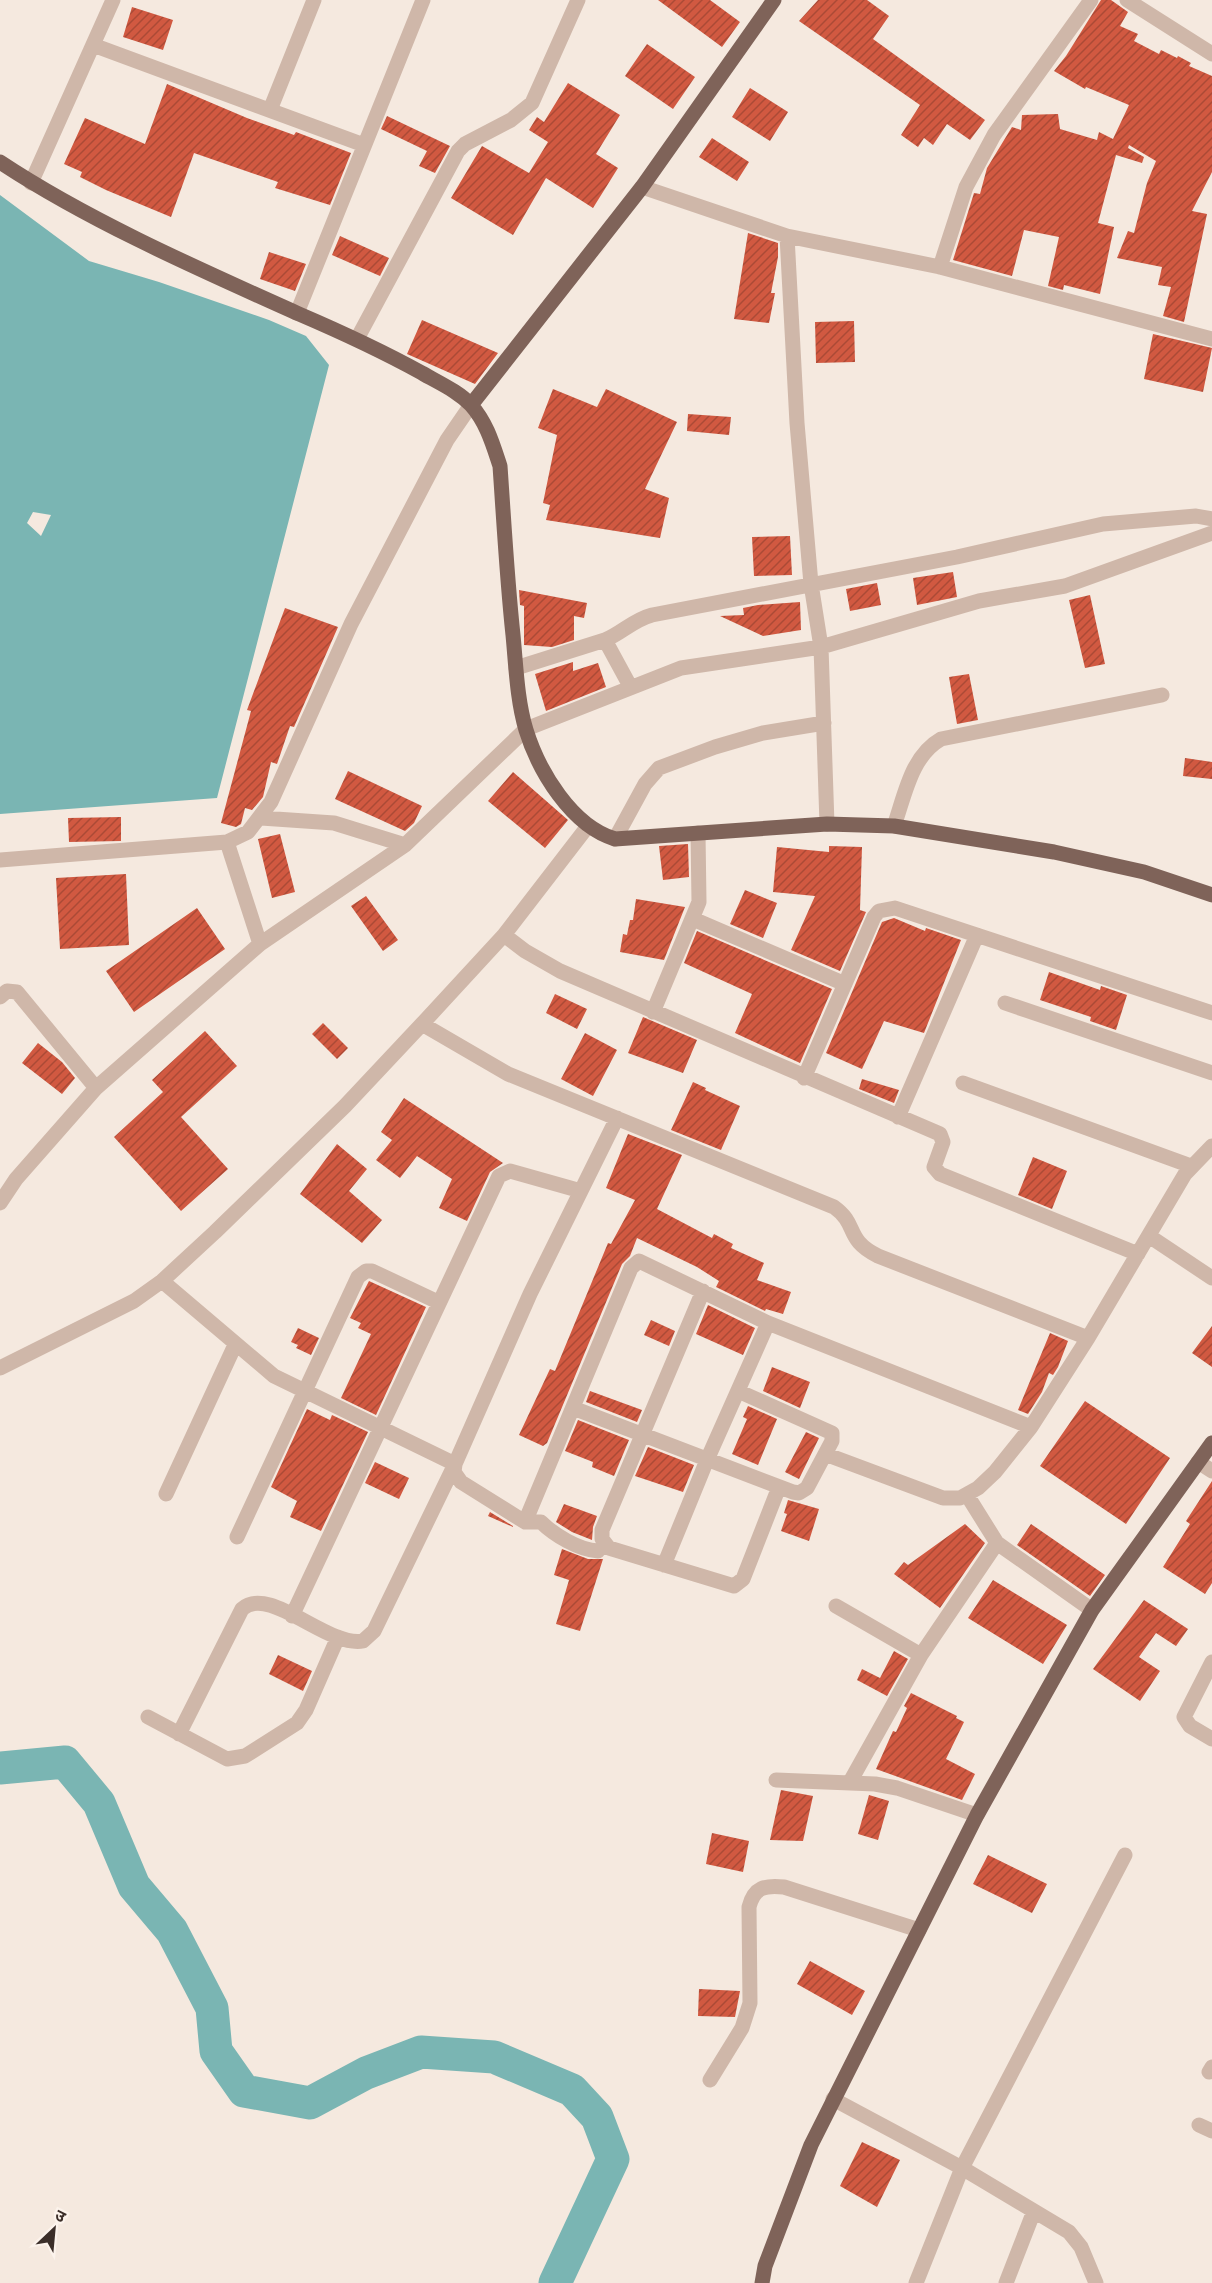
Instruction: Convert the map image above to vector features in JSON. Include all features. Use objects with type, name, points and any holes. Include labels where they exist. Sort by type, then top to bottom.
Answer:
[{"type":"main road","points":[[471,405],[642,187],[774,0]]},
{"type":"main road","points":[[0,162],[32,183],[217,276],[357,339],[453,391],[471,405],[492,440],[500,466],[516,668],[526,729],[553,783],[588,826],[615,839],[827,824],[894,826],[1054,852],[1144,872],[1212,895]]},
{"type":"main road","points":[[762,2283],[765,2266],[811,2145],[977,1815],[1092,1610],[1212,1443]]},
{"type":"street","points":[[32,183],[112,0]]},
{"type":"street","points":[[270,110],[314,0]]},
{"type":"street","points":[[297,313],[423,0]]},
{"type":"street","points":[[357,339],[458,151],[465,144],[525,112],[532,103],[578,0]]},
{"type":"street","points":[[940,267],[966,187],[994,135],[1091,0]]},
{"type":"street","points":[[1127,0],[1212,54]]},
{"type":"street","points":[[93,45],[364,145]]},
{"type":"street","points":[[642,187],[787,236],[940,267],[1212,339]]},
{"type":"street","points":[[787,236],[797,423],[811,584],[821,647],[827,824]]},
{"type":"street","points":[[0,861],[227,842],[248,832],[271,802],[351,624],[447,440],[471,405]]},
{"type":"street","points":[[516,668],[605,640],[619,634],[638,618],[652,615],[957,557],[1103,524],[1196,516],[1212,519]]},
{"type":"street","points":[[0,1203],[16,1179],[96,1088],[260,944],[405,845],[526,729],[630,686],[681,668],[821,647],[979,602],[1065,586],[1212,533]]},
{"type":"street","points":[[605,640],[630,686]]},
{"type":"street","points":[[894,826],[919,756],[941,739],[1162,695]]},
{"type":"street","points":[[615,839],[645,784],[659,768],[715,747],[764,733],[824,723]]},
{"type":"street","points":[[261,818],[334,823],[405,845]]},
{"type":"street","points":[[0,1368],[134,1301],[162,1281],[345,1106],[422,1024],[504,935],[588,826]]},
{"type":"street","points":[[653,1012],[693,919],[700,889],[698,833]]},
{"type":"street","points":[[227,842],[260,944]]},
{"type":"street","points":[[804,1078],[874,917],[887,908],[895,908],[1212,1013]]},
{"type":"street","points":[[693,919],[845,984]]},
{"type":"street","points":[[504,935],[525,951],[560,971],[943,1138],[934,1167],[940,1174],[1138,1254]]},
{"type":"street","points":[[898,1117],[977,935]]},
{"type":"street","points":[[0,997],[7,991],[17,992],[96,1088]]},
{"type":"street","points":[[1005,1003],[1212,1073]]},
{"type":"street","points":[[422,1024],[508,1074],[834,1207],[849,1221],[856,1241],[862,1248],[878,1256],[1088,1338]]},
{"type":"street","points":[[963,1083],[1191,1166]]},
{"type":"street","points":[[179,1734],[242,1609],[254,1602],[263,1602],[355,1643],[369,1638],[374,1631],[456,1464],[530,1294],[617,1118]]},
{"type":"street","points":[[970,1501],[1030,1426],[1088,1338],[1191,1166],[1212,1146]]},
{"type":"street","points":[[292,1616],[498,1176],[510,1171],[581,1191]]},
{"type":"street","points":[[1149,1236],[1212,1278]]},
{"type":"street","points":[[525,1522],[635,1263],[645,1262],[768,1323],[1030,1426]]},
{"type":"street","points":[[237,1537],[358,1277],[366,1271],[372,1271],[438,1302]]},
{"type":"street","points":[[162,1281],[274,1376],[456,1464]]},
{"type":"street","points":[[703,1291],[602,1530],[602,1539],[609,1548],[729,1586],[739,1584],[779,1487]]},
{"type":"street","points":[[664,1565],[707,1460],[768,1323]]},
{"type":"street","points":[[166,1494],[235,1345]]},
{"type":"street","points":[[573,1408],[779,1487],[802,1492],[807,1488],[825,1454],[832,1437],[829,1430],[738,1392]]},
{"type":"street","points":[[825,1454],[943,1498],[960,1498],[970,1501],[981,1521],[998,1543],[1092,1610]]},
{"type":"street","points":[[1198,1462],[1212,1471]]},
{"type":"street","points":[[456,1464],[454,1472],[461,1482],[525,1522],[541,1522],[550,1531],[590,1551],[598,1551]]},
{"type":"street","points":[[850,1782],[921,1655],[998,1543]]},
{"type":"street","points":[[836,1606],[921,1655]]},
{"type":"street","points":[[148,1718],[227,1759],[236,1759],[254,1751],[289,1729],[302,1717],[338,1637]]},
{"type":"street","points":[[1212,1662],[1184,1717],[1190,1726],[1212,1739]]},
{"type":"street","points":[[776,1780],[850,1782],[897,1788],[977,1815]]},
{"type":"street","points":[[916,2283],[962,2168],[1125,1855]]},
{"type":"street","points":[[710,2080],[747,2017],[750,2003],[749,1907],[751,1897],[757,1889],[767,1886],[784,1887],[919,1930]]},
{"type":"street","points":[[833,2099],[962,2168],[1076,2238],[1096,2283]]},
{"type":"street","points":[[1006,2283],[1034,2211]]},
{"type":"water","points":[[0,195],[89,261],[159,282],[269,320],[306,336],[329,365],[217,798],[0,814]],"holes":[[[33,512],[51,515],[41,536],[27,523]]]},
{"type":"building","points":[[658,0],[710,0],[740,22],[722,47]]},
{"type":"building","points":[[818,0],[867,0],[889,16],[873,39],[985,120],[970,140],[947,124],[933,145],[924,138],[918,147],[901,135],[920,105],[799,21]]},
{"type":"building","points":[[1101,0],[1111,0],[1128,12],[1120,26],[1138,34],[1134,41],[1159,54],[1161,50],[1177,58],[1178,56],[1191,63],[1189,66],[1212,76],[1212,172],[1192,211],[1207,214],[1184,322],[1163,316],[1171,287],[1158,285],[1162,267],[1117,258],[1128,231],[1134,233],[1147,183],[1156,161],[1129,145],[1128,148],[1144,157],[1142,163],[1116,155],[1098,223],[1114,227],[1100,294],[1064,285],[1063,290],[1048,286],[1059,237],[1024,230],[1012,276],[953,260],[974,193],[980,194],[987,168],[1012,127],[1021,130],[1022,115],[1058,114],[1060,129],[1097,140],[1099,132],[1113,139],[1129,105],[1086,87],[1085,89],[1054,71]]},
{"type":"building","points":[[132,7],[173,20],[163,50],[123,37]]},
{"type":"building","points":[[647,44],[695,77],[673,109],[625,76]]},
{"type":"building","points":[[568,83],[620,115],[596,154],[618,168],[593,208],[546,178],[513,235],[451,198],[482,146],[529,173],[548,142],[529,130],[537,117],[544,122]]},
{"type":"building","points":[[167,84],[247,118],[294,135],[296,132],[351,153],[330,205],[275,188],[278,182],[194,153],[171,217],[106,190],[80,177],[82,172],[64,164],[85,118],[145,144]]},
{"type":"building","points":[[750,88],[788,112],[770,141],[732,117]]},
{"type":"building","points":[[387,116],[450,146],[435,173],[419,166],[427,151],[381,129]]},
{"type":"building","points":[[712,138],[749,162],[737,181],[699,157]]},
{"type":"building","points":[[748,233],[778,243],[778,257],[771,293],[775,293],[769,323],[734,319]]},
{"type":"building","points":[[340,236],[389,258],[380,276],[332,255]]},
{"type":"building","points":[[269,252],[306,264],[295,291],[260,279]]},
{"type":"building","points":[[422,320],[498,353],[475,384],[407,354]]},
{"type":"building","points":[[854,321],[855,362],[816,363],[815,322]]},
{"type":"building","points":[[1153,334],[1212,348],[1203,392],[1144,379]]},
{"type":"building","points":[[553,389],[597,407],[606,389],[677,422],[645,489],[669,498],[660,538],[546,520],[550,505],[543,503],[557,435],[538,428]]},
{"type":"building","points":[[688,414],[731,417],[729,435],[687,431]]},
{"type":"building","points":[[790,536],[792,575],[754,576],[752,537]]},
{"type":"building","points":[[953,572],[957,597],[917,605],[913,578]]},
{"type":"building","points":[[877,583],[881,605],[850,611],[846,589]]},
{"type":"building","points":[[519,590],[587,603],[584,618],[574,616],[574,640],[552,647],[524,645],[524,606],[520,605]]},
{"type":"building","points":[[1090,595],[1105,664],[1085,668],[1069,600]]},
{"type":"building","points":[[800,602],[801,630],[763,636],[720,616],[744,615],[743,608],[758,605]]},
{"type":"building","points":[[285,608],[338,627],[294,727],[290,726],[277,764],[271,762],[263,797],[252,810],[245,808],[241,824],[236,827],[221,823],[251,711],[247,710]]},
{"type":"building","points":[[573,662],[573,671],[598,663],[606,687],[546,711],[535,674]]},
{"type":"building","points":[[969,674],[978,720],[957,724],[949,677]]},
{"type":"building","points":[[1185,758],[1212,762],[1212,779],[1183,776]]},
{"type":"building","points":[[348,771],[422,806],[414,823],[405,831],[335,799]]},
{"type":"building","points":[[513,772],[568,820],[545,848],[488,801]]},
{"type":"building","points":[[121,817],[121,841],[69,842],[68,818]]},
{"type":"building","points":[[280,834],[295,892],[272,898],[258,839]]},
{"type":"building","points":[[688,844],[689,877],[663,880],[659,846]]},
{"type":"building","points":[[829,846],[862,847],[860,910],[866,912],[840,971],[791,950],[815,896],[773,892],[777,847],[829,852]]},
{"type":"building","points":[[126,874],[129,945],[60,949],[56,878]]},
{"type":"building","points":[[745,890],[777,903],[763,938],[730,924]]},
{"type":"building","points":[[366,896],[398,940],[383,951],[351,906]]},
{"type":"building","points":[[636,899],[685,907],[664,960],[620,952],[623,934],[627,935],[630,920],[633,920]]},
{"type":"building","points":[[197,908],[225,949],[134,1012],[106,971]]},
{"type":"building","points":[[894,918],[925,931],[926,928],[961,940],[924,1033],[884,1021],[862,1069],[826,1053],[882,922]]},
{"type":"building","points":[[697,931],[832,989],[800,1063],[735,1033],[752,994],[684,963]]},
{"type":"building","points":[[1049,972],[1100,990],[1101,986],[1127,995],[1116,1030],[1090,1021],[1091,1017],[1040,1000]]},
{"type":"building","points":[[555,994],[587,1009],[577,1029],[546,1013]]},
{"type":"building","points":[[643,1017],[697,1040],[683,1073],[628,1053]]},
{"type":"building","points":[[323,1023],[348,1048],[337,1059],[312,1034]]},
{"type":"building","points":[[205,1031],[237,1066],[181,1117],[228,1169],[181,1211],[114,1137],[163,1092],[152,1080]]},
{"type":"building","points":[[585,1033],[617,1050],[593,1096],[561,1079]]},
{"type":"building","points":[[38,1043],[62,1062],[75,1078],[62,1094],[22,1063]]},
{"type":"building","points":[[862,1079],[899,1090],[894,1103],[859,1089]]},
{"type":"building","points":[[693,1082],[740,1106],[721,1150],[671,1130]]},
{"type":"building","points":[[404,1098],[503,1163],[490,1172],[467,1221],[439,1208],[452,1179],[417,1156],[400,1178],[376,1160],[392,1140],[381,1132]]},
{"type":"building","points":[[628,1134],[682,1155],[657,1209],[712,1238],[714,1234],[733,1244],[731,1248],[764,1263],[757,1280],[791,1292],[783,1314],[766,1309],[765,1311],[716,1287],[719,1281],[697,1267],[637,1238],[630,1256],[622,1264],[547,1443],[543,1446],[519,1435],[550,1369],[555,1371],[608,1243],[611,1244],[635,1200],[606,1188]]},
{"type":"building","points":[[337,1144],[367,1169],[349,1191],[382,1220],[362,1243],[300,1194]]},
{"type":"building","points":[[1033,1157],[1067,1171],[1052,1209],[1018,1195]]},
{"type":"building","points":[[369,1281],[426,1307],[376,1415],[341,1398],[371,1334],[358,1328],[361,1323],[350,1318]]},
{"type":"building","points":[[708,1305],[755,1328],[743,1355],[696,1334]]},
{"type":"building","points":[[651,1320],[675,1331],[669,1346],[644,1335]]},
{"type":"building","points":[[1212,1326],[1212,1367],[1192,1353]]},
{"type":"building","points":[[298,1328],[319,1338],[311,1355],[296,1348],[298,1345],[291,1342]]},
{"type":"building","points":[[1050,1333],[1068,1341],[1058,1367],[1053,1375],[1049,1373],[1042,1392],[1028,1414],[1018,1410]]},
{"type":"building","points":[[772,1367],[810,1382],[800,1408],[763,1391]]},
{"type":"building","points":[[590,1391],[642,1410],[637,1422],[586,1402]]},
{"type":"building","points":[[1085,1401],[1170,1458],[1126,1524],[1040,1466]]},
{"type":"building","points":[[748,1406],[777,1419],[758,1465],[732,1454],[747,1419],[743,1417]]},
{"type":"building","points":[[307,1409],[330,1420],[332,1415],[368,1432],[321,1531],[290,1517],[297,1501],[271,1487]]},
{"type":"building","points":[[578,1420],[629,1440],[614,1476],[592,1467],[593,1462],[565,1451]]},
{"type":"building","points":[[806,1432],[819,1438],[799,1479],[785,1472]]},
{"type":"building","points":[[648,1447],[694,1465],[683,1492],[635,1476]]},
{"type":"building","points":[[375,1462],[409,1478],[399,1499],[365,1483]]},
{"type":"building","points":[[1212,1481],[1212,1583],[1205,1594],[1163,1567],[1190,1524],[1186,1521]]},
{"type":"building","points":[[788,1500],[819,1509],[809,1541],[781,1531],[787,1514],[784,1513]]},
{"type":"building","points":[[564,1504],[597,1516],[592,1540],[556,1522]]},
{"type":"building","points":[[490,1512],[513,1526],[513,1527],[488,1516]]},
{"type":"building","points":[[965,1524],[985,1543],[940,1608],[894,1574],[904,1562],[908,1565]]},
{"type":"building","points":[[1031,1524],[1105,1575],[1090,1596],[1017,1545]]},
{"type":"building","points":[[562,1549],[588,1559],[603,1559],[580,1631],[556,1624],[569,1580],[554,1575]]},
{"type":"building","points":[[993,1580],[1067,1625],[1043,1664],[968,1618]]},
{"type":"building","points":[[1144,1600],[1188,1629],[1176,1646],[1156,1633],[1139,1657],[1160,1671],[1140,1701],[1093,1669]]},
{"type":"building","points":[[894,1651],[908,1659],[887,1696],[857,1680],[862,1669],[880,1678]]},
{"type":"building","points":[[278,1655],[312,1671],[303,1691],[269,1674]]},
{"type":"building","points":[[911,1693],[957,1716],[956,1718],[964,1722],[946,1759],[975,1774],[962,1800],[876,1769],[893,1731],[896,1732],[907,1708],[904,1706]]},
{"type":"building","points":[[781,1790],[813,1796],[803,1841],[770,1840]]},
{"type":"building","points":[[869,1795],[889,1801],[878,1840],[858,1834]]},
{"type":"building","points":[[712,1833],[749,1841],[743,1872],[706,1864]]},
{"type":"building","points":[[988,1855],[1047,1884],[1032,1913],[973,1884]]},
{"type":"building","points":[[810,1961],[865,1991],[852,2015],[797,1984]]},
{"type":"building","points":[[699,1989],[740,1991],[735,2017],[698,2016]]},
{"type":"building","points":[[862,2142],[900,2160],[877,2207],[840,2186]]},
{"type":"waterway","points":[[0,1768],[65,1762],[99,1803],[134,1886],[172,1931],[212,2008],[216,2051],[244,2091],[310,2103],[366,2073],[421,2052],[494,2057],[572,2090],[597,2117],[613,2159],[555,2283]]}]
